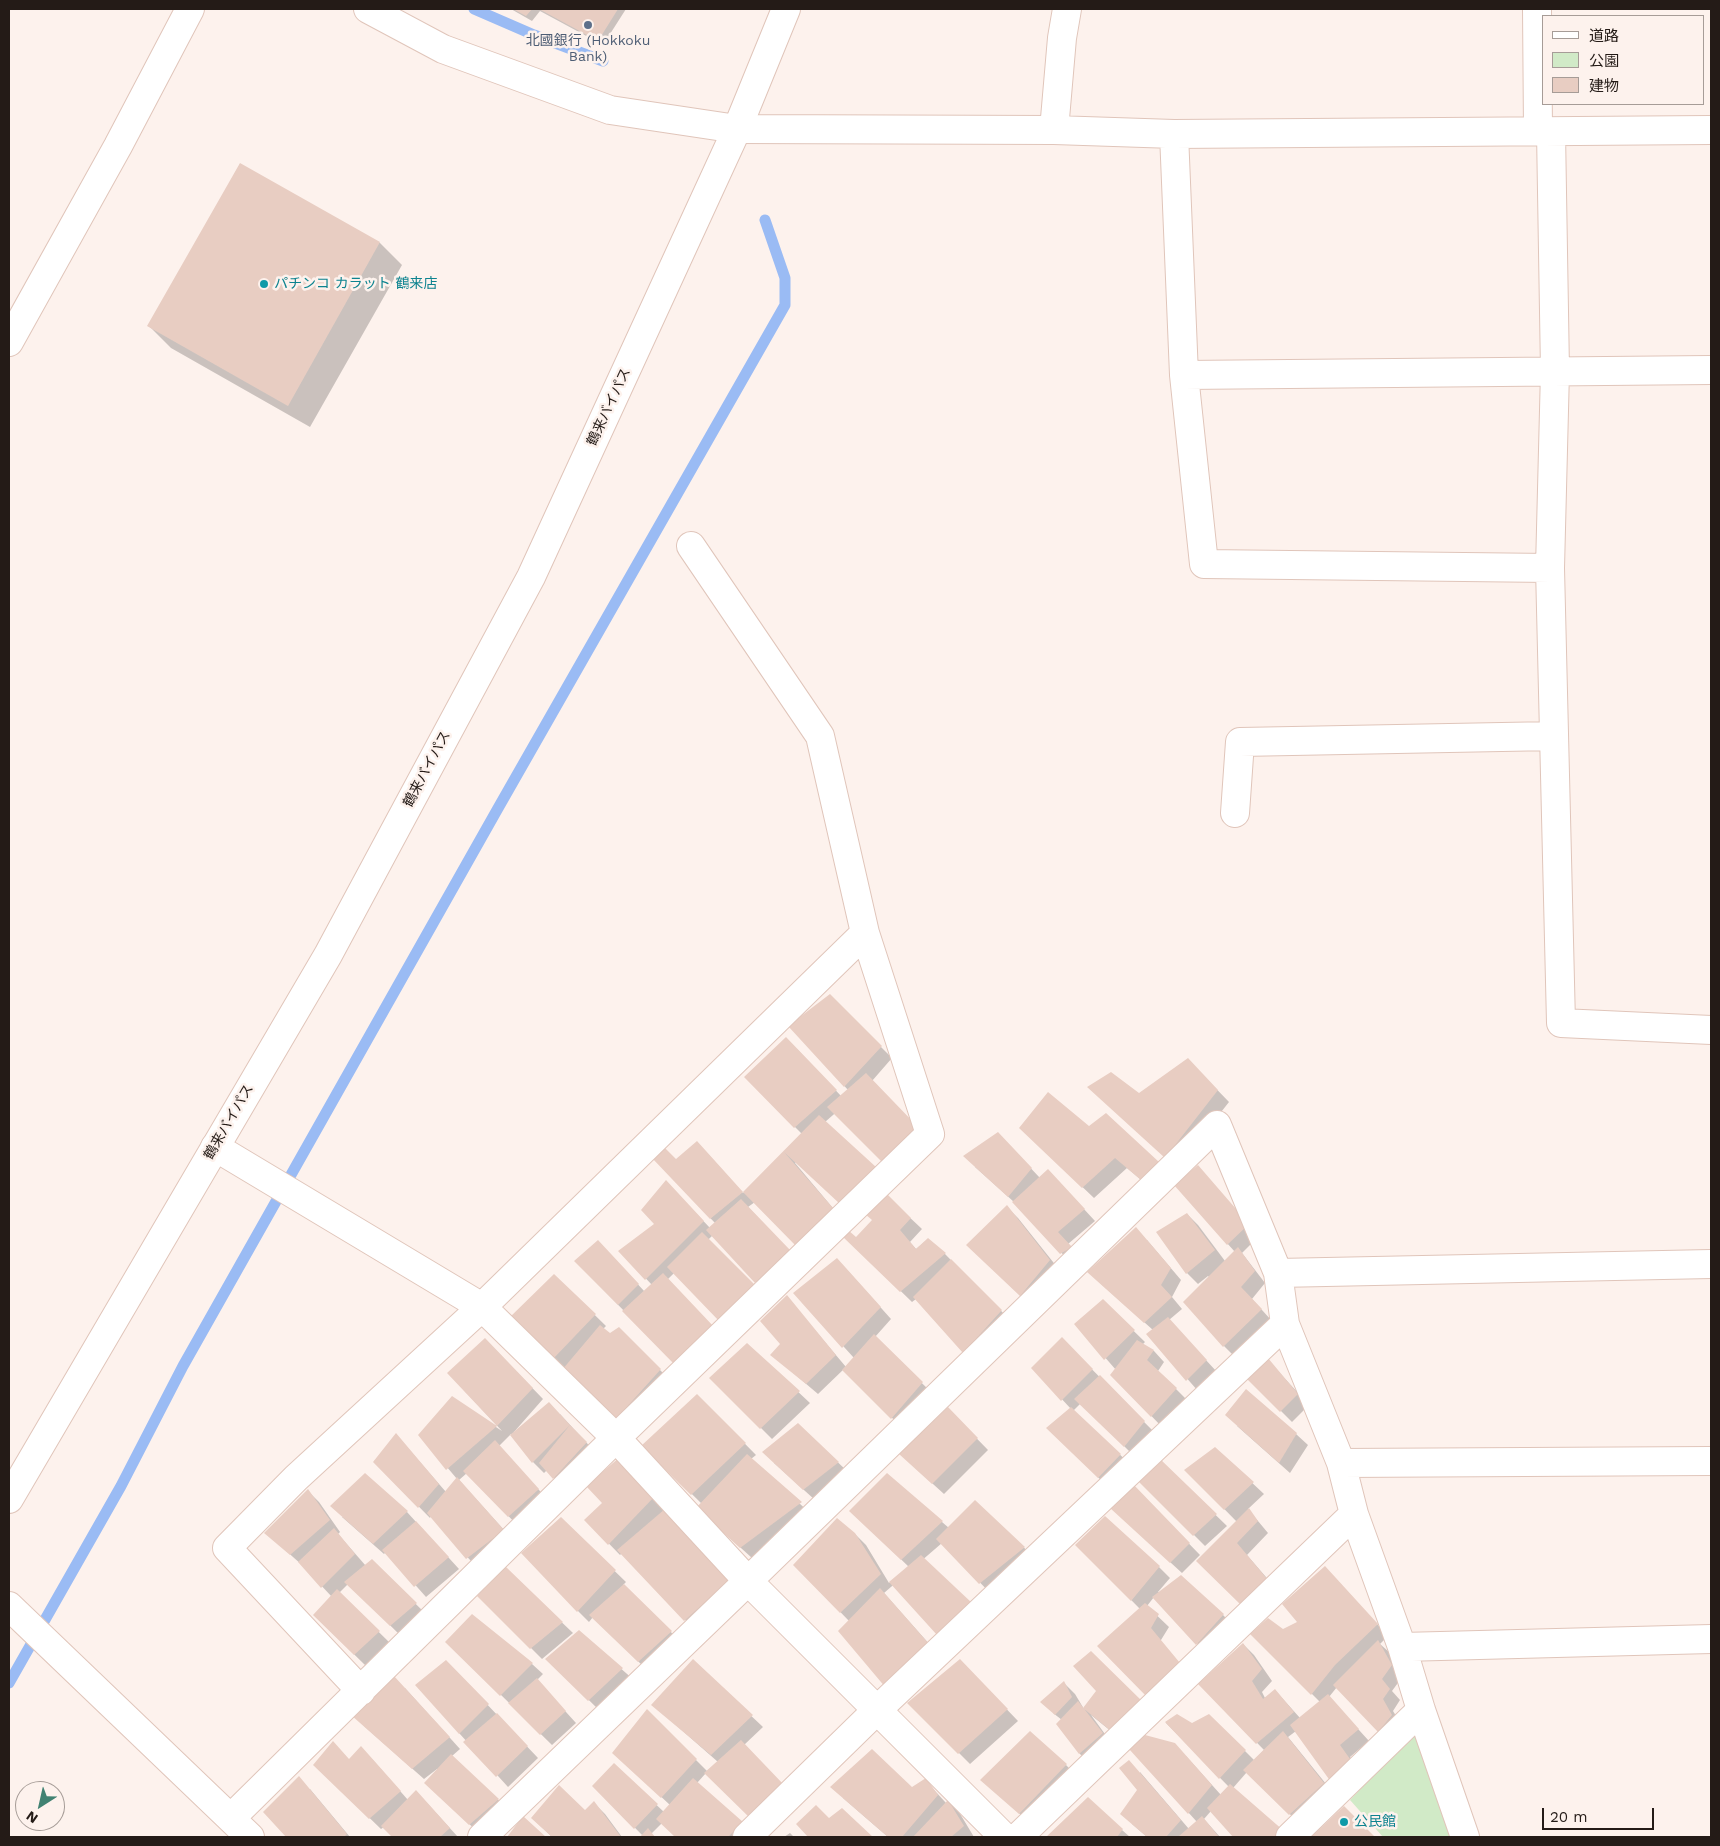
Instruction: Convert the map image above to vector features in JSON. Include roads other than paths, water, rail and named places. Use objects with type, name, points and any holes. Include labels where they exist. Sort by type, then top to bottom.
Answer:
[{"type":"main road","points":[[9,342],[118,146],[190,9]]},
{"type":"main road","points":[[368,9],[442,49],[610,110],[738,129],[1054,130],[1174,134],[1711,130]]},
{"type":"main road","name":"鶴来バイパス","points":[[9,1499],[328,955],[530,577],[738,129],[786,9]]},
{"type":"main road","points":[[1054,130],[1062,38],[1067,9]]},
{"type":"main road","points":[[1537,9],[1542,96]]},
{"type":"main road","points":[[1543,105],[1555,371],[1550,568],[1561,1023],[1711,1030]]},
{"type":"main road","points":[[1174,134],[1184,374],[1204,564],[1550,568]]},
{"type":"main road","points":[[1184,374],[1711,370]]},
{"type":"main road","points":[[231,1818],[616,1438],[930,1134],[865,933],[820,736],[691,546]]},
{"type":"main road","points":[[1235,813],[1240,742],[1554,736]]},
{"type":"main road","points":[[361,1691],[227,1548],[296,1478],[482,1307],[865,933]]},
{"type":"main road","points":[[482,1837],[1217,1125],[1278,1273],[1285,1324],[1340,1463],[1354,1514],[1402,1647],[1421,1710],[1465,1837]]},
{"type":"main road","points":[[215,1147],[482,1307],[616,1438],[748,1581],[1004,1837]]},
{"type":"main road","points":[[1278,1273],[1711,1264]]},
{"type":"main road","points":[[747,1837],[877,1710],[1285,1324]]},
{"type":"main road","points":[[1340,1463],[1711,1461]]},
{"type":"main road","points":[[1018,1837],[1354,1514]]},
{"type":"main road","points":[[17,1615],[250,1837]]},
{"type":"main road","points":[[1402,1647],[1711,1639]]},
{"type":"main road","points":[[1290,1837],[1421,1710]]},
{"type":"waterway","points":[[474,9],[534,35],[603,61]]},
{"type":"waterway","points":[[9,1683],[121,1486],[183,1366],[785,305],[785,278],[765,220]]},
{"type":"place","name":"北國銀行 (Hokkoku Bank)","points":[[588,25]]},
{"type":"place","name":"パチンコ カラット 鶴来店","points":[[264,284]]},
{"type":"place","name":"公民館","points":[[1344,1822]]}]
